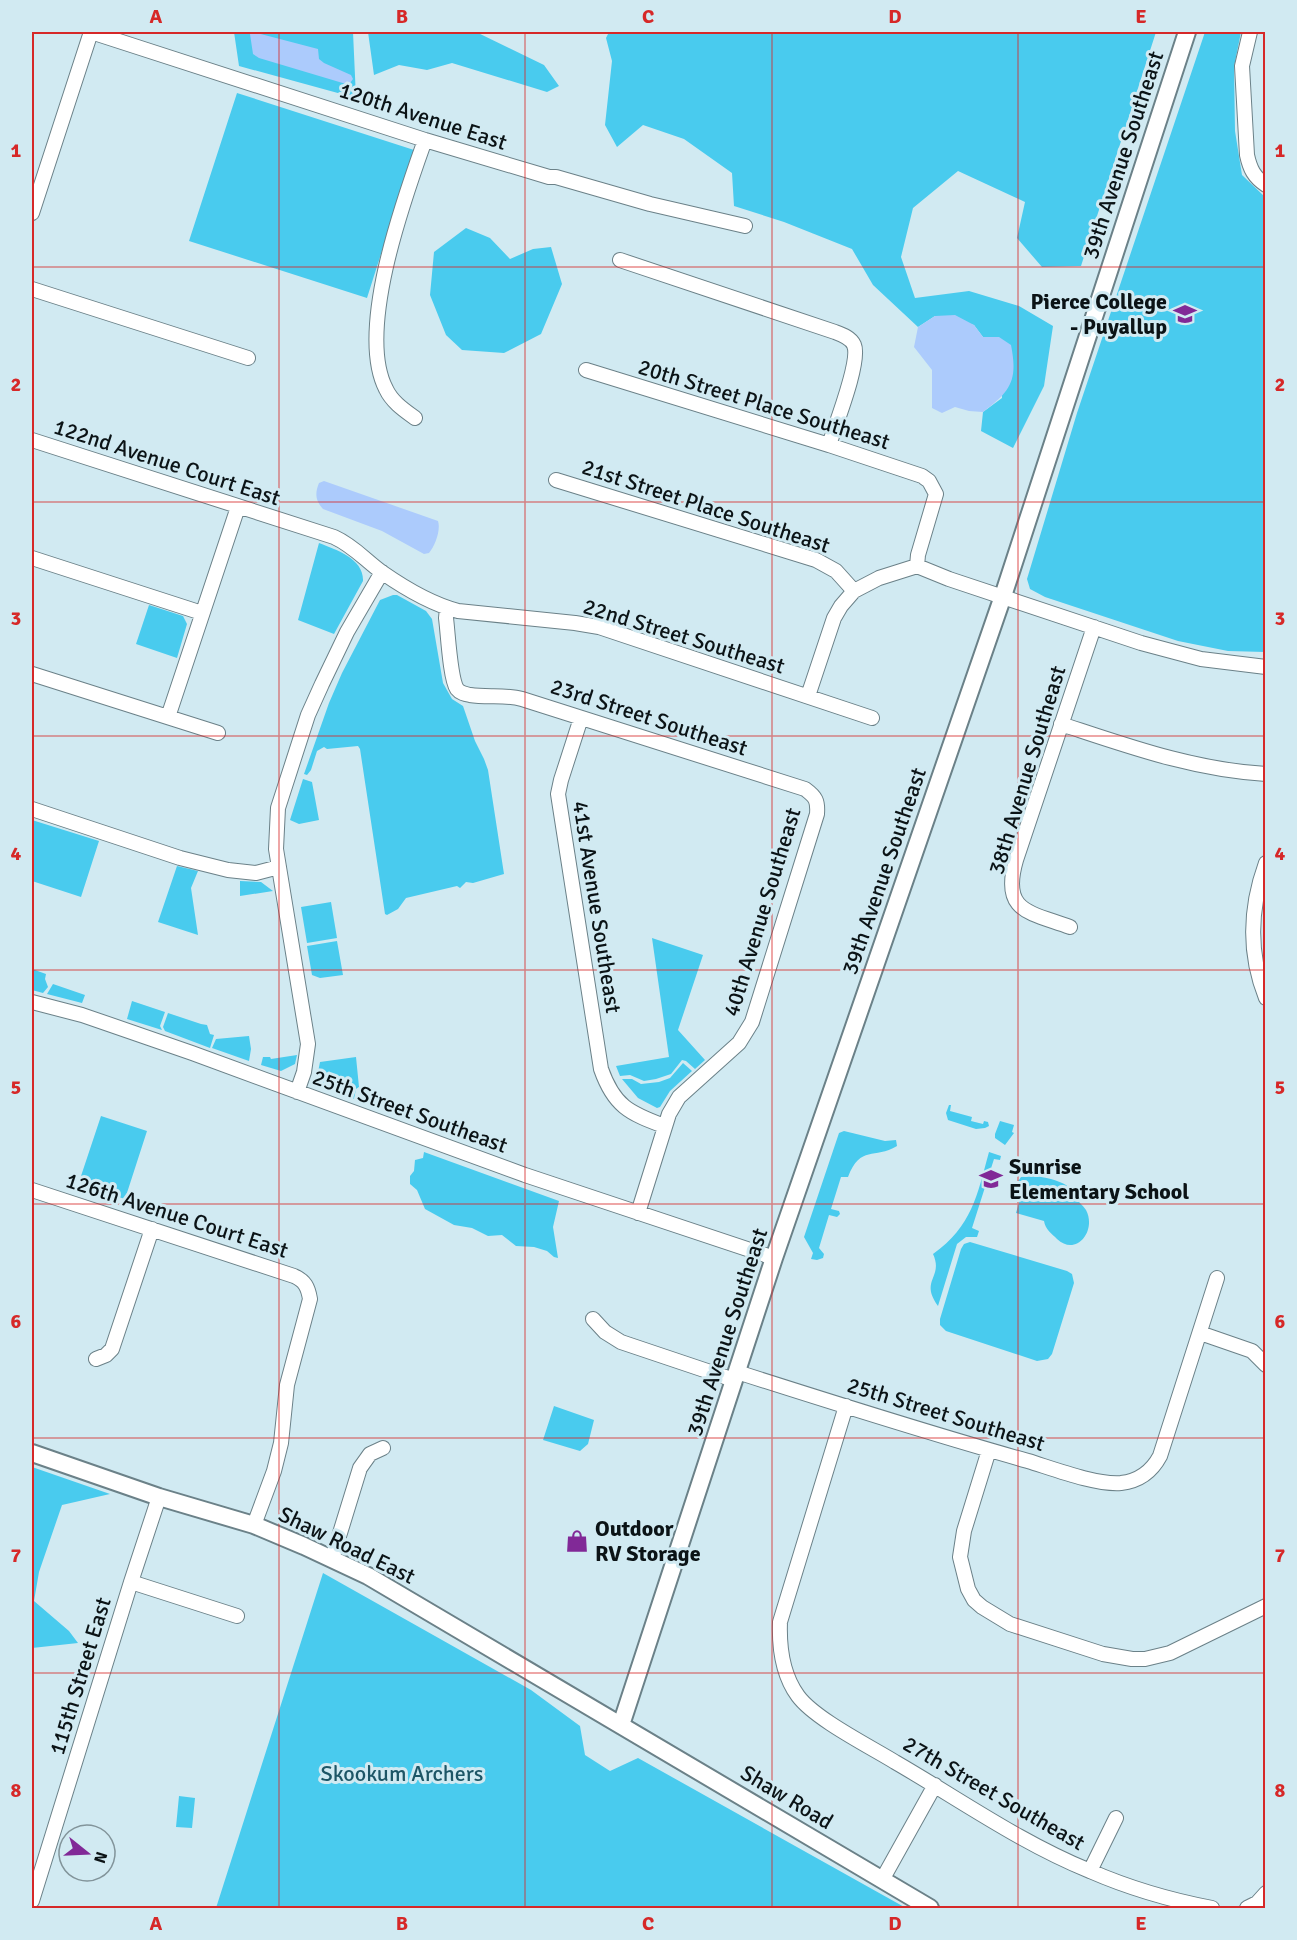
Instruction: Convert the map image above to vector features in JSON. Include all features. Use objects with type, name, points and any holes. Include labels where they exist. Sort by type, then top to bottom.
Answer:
[{"type":"main road","name":"39th Avenue Southeast","points":[[621,1725],[774,1258],[1003,596],[1187,32]]},
{"type":"main road","name":"Shaw Road East","points":[[32,1453],[159,1497],[254,1526],[332,1559],[368,1576],[621,1725]]},
{"type":"main road","name":"Shaw Road","points":[[621,1725],[930,1908]]},
{"type":"street","name":"120th Avenue East","points":[[91,32],[425,140],[549,177],[745,226]]},
{"type":"street","points":[[32,213],[91,32]]},
{"type":"street","points":[[1250,32],[1242,66],[1247,155],[1253,174],[1266,185]]},
{"type":"street","points":[[415,418],[395,402],[386,391],[377,365],[375,334],[390,248],[425,140]]},
{"type":"street","points":[[620,260],[836,332],[850,339],[855,348],[855,364],[829,445]]},
{"type":"street","points":[[32,289],[248,358]]},
{"type":"street","name":"20th Street Place Southeast","points":[[586,370],[922,476],[929,481],[936,494],[918,555],[917,566]]},
{"type":"street","name":"122nd Avenue Court East","points":[[32,440],[289,523]]},
{"type":"street","name":"21st Street Place Southeast","points":[[556,480],[816,560],[836,571],[854,591]]},
{"type":"street","points":[[168,717],[238,507]]},
{"type":"street","name":"22nd Street Southeast","points":[[289,523],[345,542],[382,572],[427,599],[447,608],[589,625],[872,718]]},
{"type":"street","points":[[32,558],[202,613]]},
{"type":"street","points":[[808,696],[834,618],[841,606],[854,591],[879,578],[917,566],[949,579],[1141,643],[1200,659],[1266,667]]},
{"type":"street","points":[[297,1092],[308,1044],[279,867],[276,824],[278,808],[308,715],[334,657],[382,572]]},
{"type":"street","name":"23rd Street Southeast","points":[[447,608],[446,618],[453,679],[461,693],[471,696],[510,696],[581,717],[805,789],[818,801]]},
{"type":"street","name":"38th Avenue Southeast","points":[[1070,927],[1022,908],[1014,900],[1011,890],[1012,872],[1094,627]]},
{"type":"street","points":[[32,674],[218,734]]},
{"type":"street","name":"41st Avenue Southeast","points":[[581,717],[558,794],[601,1069],[606,1084],[626,1109],[634,1115],[664,1126]]},
{"type":"street","points":[[1061,724],[1179,762],[1229,771],[1266,774]]},
{"type":"street","name":"40th Avenue Southeast","points":[[638,1213],[669,1114],[680,1097],[740,1043],[749,1028],[817,814],[818,801]]},
{"type":"street","points":[[32,809],[180,858],[228,870],[256,873],[279,867]]},
{"type":"street","points":[[1266,863],[1255,903],[1253,932],[1255,962],[1266,998]]},
{"type":"street","name":"25th Street Southeast","points":[[32,1002],[82,1015],[525,1175],[774,1258]]},
{"type":"street","name":"126th Avenue Court East","points":[[32,1190],[294,1275],[303,1280],[307,1286],[310,1299],[286,1385],[281,1443],[274,1471],[254,1526]]},
{"type":"street","points":[[96,1359],[106,1355],[112,1349],[152,1229]]},
{"type":"street","points":[[1217,1278],[1200,1333],[1252,1351],[1266,1365]]},
{"type":"street","points":[[593,1319],[605,1332],[621,1342],[736,1376]]},
{"type":"street","name":"25th Street Southeast","points":[[736,1376],[1107,1482],[1130,1481],[1143,1476],[1155,1465],[1160,1456],[1200,1333]]},
{"type":"street","name":"27th Street Southeast","points":[[846,1406],[780,1622],[780,1648],[784,1668],[797,1695],[812,1710],[852,1736],[1018,1836],[1090,1871],[1145,1891],[1212,1908]]},
{"type":"street","points":[[332,1559],[360,1468],[370,1454],[383,1448]]},
{"type":"street","points":[[989,1450],[961,1544],[961,1569],[968,1589],[982,1607],[1010,1624],[1103,1654],[1132,1659],[1157,1657],[1170,1653],[1264,1610]]},
{"type":"street","name":"115th Street East","points":[[32,1901],[159,1497]]},
{"type":"street","points":[[131,1582],[237,1616]]},
{"type":"street","points":[[882,1880],[935,1785]]},
{"type":"street","points":[[1090,1871],[1116,1818]]},
{"type":"green space","points":[[234,32],[353,32],[356,98],[239,66]]},
{"type":"green space","points":[[368,32],[476,32],[544,65],[559,86],[547,92],[452,63],[427,70],[399,65],[374,75]]},
{"type":"green space","points":[[609,32],[1156,32],[1081,266],[1042,267],[1017,238],[1025,202],[958,171],[913,208],[901,257],[915,298],[969,291],[1019,306],[1053,326],[1044,386],[1013,448],[981,431],[983,412],[1002,398],[999,337],[983,337],[974,325],[935,316],[918,327],[873,285],[852,249],[784,222],[734,206],[732,173],[684,139],[643,125],[617,147],[605,125],[612,61],[606,38]]},
{"type":"green space","name":"Pierce College - Puyallup","points":[[1205,32],[1241,32],[1234,67],[1235,131],[1242,175],[1265,197],[1265,652],[1228,651],[1178,641],[1045,597],[1030,589],[1027,579],[1077,413]]},
{"type":"green space","points":[[237,93],[414,150],[367,298],[189,241]]},
{"type":"green space","points":[[466,228],[490,238],[510,259],[533,249],[551,247],[562,284],[541,334],[504,353],[462,350],[446,335],[430,295],[434,252]]},
{"type":"green space","points":[[319,543],[348,556],[362,573],[363,581],[334,634],[298,620]]},
{"type":"green space","points":[[393,595],[426,611],[432,619],[443,683],[452,699],[463,706],[488,770],[504,874],[473,883],[466,882],[460,888],[457,886],[406,898],[398,909],[387,915],[385,914],[360,749],[358,746],[327,749],[324,747],[317,751],[311,770],[307,775],[304,774],[342,673],[380,600]]},
{"type":"green space","points":[[149,605],[183,616],[187,624],[177,658],[136,644]]},
{"type":"green space","points":[[303,779],[312,782],[319,820],[299,824],[290,820]]},
{"type":"green space","points":[[32,820],[99,841],[81,897],[32,881]]},
{"type":"green space","points":[[177,866],[198,871],[191,888],[198,935],[158,922]]},
{"type":"green space","points":[[240,881],[261,882],[273,891],[240,896]]},
{"type":"green space","points":[[331,902],[337,938],[307,943],[301,907]]},
{"type":"green space","points":[[652,938],[703,955],[678,1030],[705,1060],[695,1069],[682,1060],[671,1074],[644,1081],[630,1075],[620,1076],[616,1066],[669,1057]]},
{"type":"green space","points":[[337,941],[343,975],[320,978],[312,975],[307,946]]},
{"type":"green space","points":[[32,969],[46,974],[48,987],[43,993],[32,990]]},
{"type":"green space","points":[[53,984],[85,995],[82,1003],[47,994]]},
{"type":"green space","points":[[132,1001],[165,1012],[160,1026],[162,1030],[127,1019]]},
{"type":"green space","points":[[168,1013],[207,1025],[210,1034],[214,1035],[210,1048],[165,1031],[163,1027]]},
{"type":"green space","points":[[249,1036],[251,1049],[249,1061],[212,1048],[216,1039]]},
{"type":"green space","points":[[297,1055],[295,1064],[281,1071],[261,1065],[263,1057],[271,1059]]},
{"type":"green space","points":[[356,1057],[359,1087],[356,1089],[354,1099],[326,1088],[318,1072],[320,1062]]},
{"type":"green space","points":[[683,1063],[692,1071],[670,1091],[657,1108],[638,1098],[622,1079],[632,1079],[641,1084],[659,1082],[670,1078]]},
{"type":"green space","points":[[951,1105],[950,1111],[972,1117],[971,1121],[983,1124],[984,1121],[988,1122],[989,1126],[976,1129],[948,1120],[946,1113]]},
{"type":"green space","points":[[101,1116],[147,1131],[125,1199],[83,1186],[84,1181],[80,1179]]},
{"type":"green space","points":[[1000,1121],[1014,1125],[1012,1132],[1014,1133],[1005,1145],[995,1138]]},
{"type":"green space","points":[[844,1131],[885,1141],[896,1140],[897,1146],[863,1156],[848,1177],[841,1177],[831,1209],[839,1211],[840,1214],[837,1217],[829,1215],[819,1248],[824,1254],[823,1258],[811,1259],[813,1253],[804,1237],[839,1133]]},
{"type":"green space","points":[[424,1152],[559,1201],[553,1227],[558,1258],[534,1247],[516,1246],[502,1235],[488,1236],[472,1228],[454,1225],[425,1209],[417,1190],[410,1184],[415,1160],[423,1158]]},
{"type":"green space","points":[[989,1152],[1001,1156],[1000,1160],[994,1159],[972,1228],[979,1231],[977,1237],[966,1237],[957,1244],[938,1306],[931,1290],[936,1269],[933,1254],[957,1232],[965,1221],[976,1196]]},
{"type":"green space","points":[[1035,1176],[1066,1185],[1086,1210],[1089,1226],[1083,1239],[1071,1245],[1064,1244],[1049,1231],[1044,1221],[1016,1213],[1020,1199],[1016,1184],[1021,1177]]},
{"type":"green space","points":[[970,1242],[1072,1274],[1074,1283],[1052,1354],[1048,1359],[1037,1361],[946,1331],[940,1325],[961,1249],[964,1244]]},
{"type":"green space","points":[[554,1406],[594,1420],[588,1444],[580,1451],[543,1440]]},
{"type":"green space","points":[[32,1467],[110,1494],[62,1505],[39,1572],[34,1601],[69,1631],[78,1643],[32,1648]]},
{"type":"green space","name":"Skookum Archers","points":[[323,1573],[531,1690],[580,1726],[585,1755],[610,1771],[638,1758],[906,1908],[216,1908]]},
{"type":"green space","points":[[179,1796],[195,1798],[192,1828],[176,1827]]},
{"type":"shaded area","points":[[253,32],[318,49],[319,59],[351,75],[353,79],[346,84],[259,58],[253,54],[250,34]]},
{"type":"shaded area","points":[[955,315],[974,325],[983,337],[999,337],[1011,345],[1014,367],[1010,384],[1000,398],[983,412],[955,407],[942,413],[932,408],[932,370],[914,347],[918,327],[935,316]]},
{"type":"shaded area","points":[[324,481],[438,521],[438,533],[431,550],[424,554],[382,531],[323,509],[318,503],[316,493],[319,483]]},
{"type":"place","name":"Pierce College - Puyallup","points":[[1185,314]]},
{"type":"place","name":"Sunrise Elementary School","points":[[991,1179]]},
{"type":"place","name":"Outdoor RV Storage","points":[[577,1541]]}]
